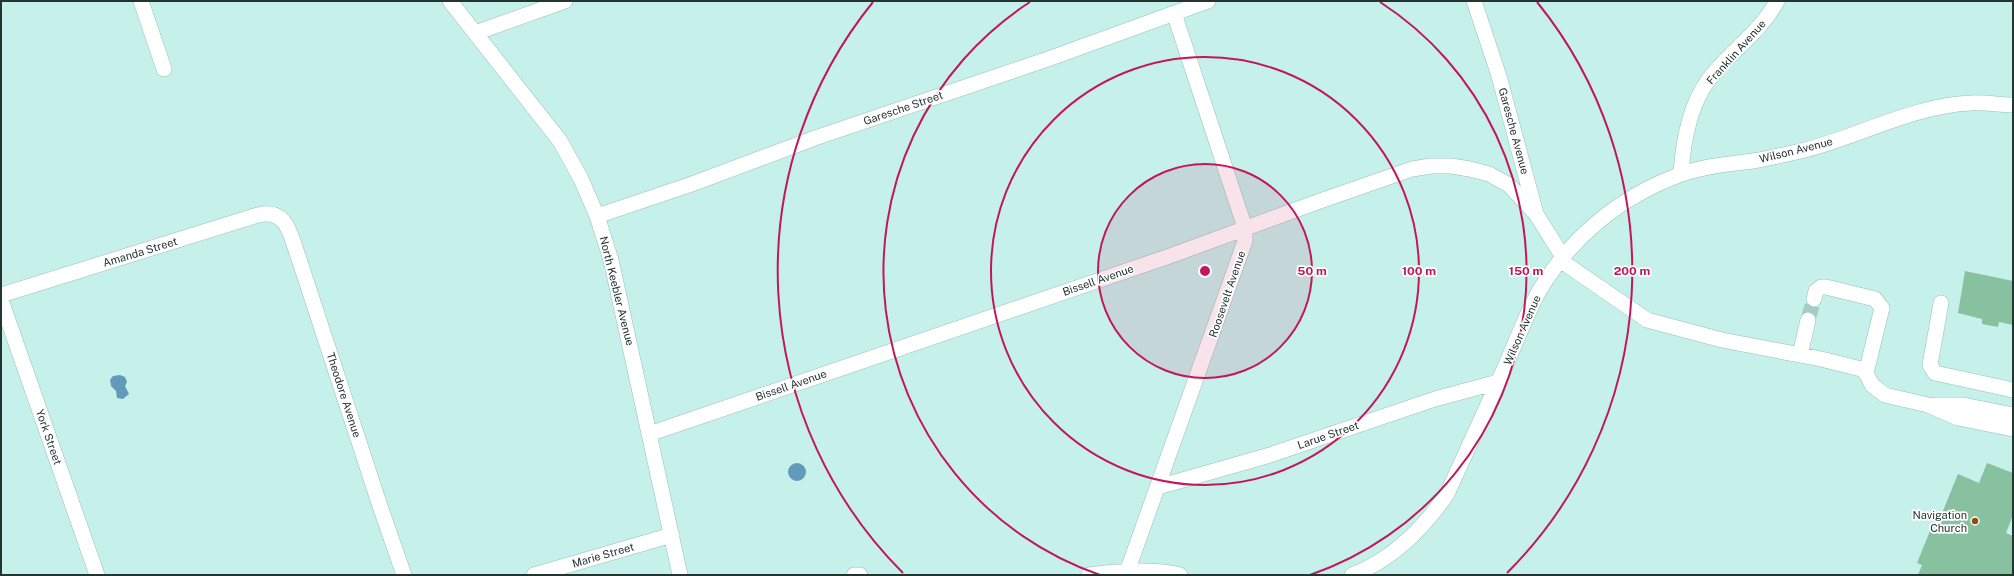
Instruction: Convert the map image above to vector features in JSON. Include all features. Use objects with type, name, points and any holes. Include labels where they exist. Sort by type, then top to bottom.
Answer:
[{"type":"street","points":[[141,1],[164,69]]},
{"type":"street","name":"North Keebler Avenue","points":[[450,1],[560,141],[581,179],[597,216],[611,260],[680,575]]},
{"type":"street","points":[[475,33],[565,1]]},
{"type":"street","name":"Garesche Street","points":[[597,216],[692,184],[815,138],[1048,59],[1208,1]]},
{"type":"street","name":"Garesche Avenue","points":[[1474,1],[1499,76],[1536,214],[1562,258]]},
{"type":"street","name":"Franklin Avenue","points":[[1681,174],[1682,150],[1686,128],[1694,106],[1705,86],[1709,79],[1767,18],[1777,1]]},
{"type":"street","name":"Roosevelt Avenue","points":[[1127,572],[1245,241],[1245,228],[1174,13]]},
{"type":"street","name":"Wilson Avenue","points":[[1352,575],[1382,559],[1406,542],[1437,508],[1447,494],[1538,293],[1562,258],[1584,233],[1628,199],[1651,186],[1681,174],[1706,167],[1755,160],[1803,150],[1844,139],[1913,114],[1948,106],[1972,103],[2013,105]]},
{"type":"street","name":"Bissell Avenue","points":[[649,434],[1159,259],[1412,169],[1431,166],[1451,166],[1488,174],[1509,185],[1536,214]]},
{"type":"street","name":"Amanda Street","points":[[1,295],[258,215],[266,213],[280,217]]},
{"type":"street","name":"Theodore Avenue","points":[[280,217],[287,225],[298,256],[404,575]]},
{"type":"street","points":[[1562,258],[1647,320],[1722,340],[1800,355],[1861,369],[1866,373],[1872,385],[1884,395],[1928,405],[1958,418],[2013,429]]},
{"type":"street","points":[[1814,299],[1816,291],[1826,287],[1875,299],[1880,302],[1882,308],[1866,373]]},
{"type":"street","name":"York Street","points":[[1,300],[97,575]]},
{"type":"street","points":[[1941,303],[1930,365],[1935,373],[2013,390]]},
{"type":"street","points":[[1800,355],[1808,320]]},
{"type":"street","name":"Larue Street","points":[[1158,487],[1270,455],[1435,399],[1498,382]]},
{"type":"street","points":[[1928,405],[1963,405],[2013,415]]},
{"type":"street","name":"Marie Street","points":[[534,575],[672,535]]},
{"type":"street","points":[[1089,575],[1127,572],[1156,572],[1180,575]]},
{"type":"street","points":[[854,575],[860,575]]},
{"type":"water","points":[[120,375],[125,377],[127,382],[125,386],[129,394],[123,399],[117,398],[116,391],[111,386],[110,380],[113,376]]},
{"type":"water","points":[[793,463],[801,463],[806,468],[804,479],[801,481],[793,481],[788,476],[788,468]]},
{"type":"building","points":[[1965,271],[2013,281],[2013,325],[1999,322],[1998,327],[1982,324],[1982,319],[1958,313]]},
{"type":"building","name":"Navigation Church","points":[[1987,463],[2013,473],[2013,515],[2006,533],[2013,536],[2013,575],[1918,575],[1922,565],[1917,563],[1932,526],[1936,528],[1958,474],[1979,483]]},
{"type":"tunnel","points":[[1808,320],[1814,299]]},
{"type":"place","name":"Navigation Church","points":[[1975,521]]}]
